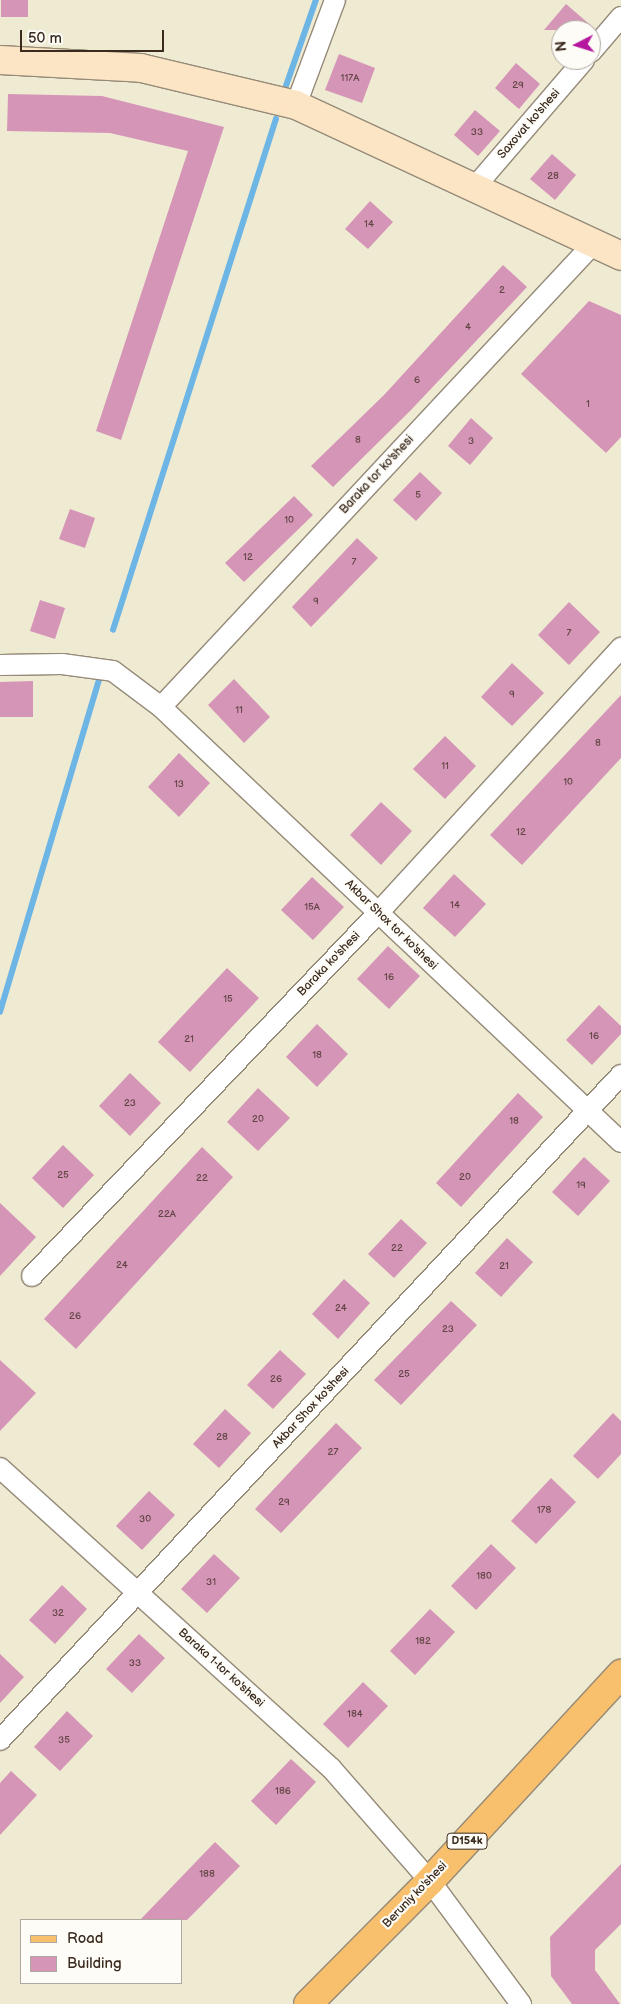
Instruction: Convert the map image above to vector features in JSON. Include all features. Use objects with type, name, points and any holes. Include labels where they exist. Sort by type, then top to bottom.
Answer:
[{"type":"main road","name":"Beruniy ko'shesi","points":[[308,2004],[430,1881],[621,1674]]},
{"type":"street","points":[[296,105],[335,0]]},
{"type":"street","points":[[601,40],[621,17]]},
{"type":"street","points":[[0,60],[142,68],[296,105],[621,256]]},
{"type":"street","name":"Saxovat ko'shesi","points":[[474,188],[575,70]]},
{"type":"street","name":"Baraka tor ko'shesi","points":[[161,707],[593,244]]},
{"type":"street","name":"Baraka ko'shesi","points":[[32,1276],[378,913],[621,648]]},
{"type":"street","name":"Akbar Shox tor ko'shesi","points":[[0,665],[62,664],[113,671],[161,707],[587,1112],[621,1142]]},
{"type":"street","name":"Akbar Shox ko'shesi","points":[[0,1740],[621,1075]]},
{"type":"street","name":"Baraka 1-tor ko'shesi","points":[[0,1468],[331,1768],[430,1881],[521,2004]]},
{"type":"building","points":[[1,0],[28,0],[28,17],[1,17]]},
{"type":"building","points":[[566,4],[585,20],[552,20]]},
{"type":"building","points":[[551,22],[551,30],[544,30]]},
{"type":"building","points":[[339,54],[375,68],[362,103],[325,90]]},
{"type":"building","points":[[516,63],[540,84],[519,109],[495,88]]},
{"type":"building","points":[[8,94],[102,96],[224,127],[121,440],[96,431],[188,151],[110,133],[7,131]]},
{"type":"building","points":[[475,110],[500,131],[478,156],[454,135]]},
{"type":"building","points":[[552,154],[576,175],[555,200],[530,179]]},
{"type":"building","points":[[370,201],[393,222],[368,249],[345,229]]},
{"type":"building","points":[[503,265],[527,287],[411,410],[333,487],[311,466],[384,395]]},
{"type":"building","points":[[589,301],[621,315],[621,437],[606,453],[521,374]]},
{"type":"building","points":[[471,418],[493,438],[470,465],[448,446]]},
{"type":"building","points":[[420,472],[442,493],[416,521],[393,500]]},
{"type":"building","points":[[294,496],[313,515],[244,582],[225,563]]},
{"type":"building","points":[[70,509],[95,518],[85,548],[59,539]]},
{"type":"building","points":[[357,538],[378,558],[311,627],[292,607]]},
{"type":"building","points":[[40,600],[65,608],[55,639],[30,631]]},
{"type":"building","points":[[569,602],[600,632],[569,665],[538,635]]},
{"type":"building","points":[[512,663],[544,693],[512,726],[481,697]]},
{"type":"building","points":[[234,679],[270,717],[244,743],[208,705]]},
{"type":"building","points":[[33,681],[33,717],[0,717],[0,682]]},
{"type":"building","points":[[621,695],[621,758],[522,865],[490,835]]},
{"type":"building","points":[[445,736],[476,766],[445,799],[413,769]]},
{"type":"building","points":[[179,753],[210,783],[179,817],[148,787]]},
{"type":"building","points":[[381,802],[412,831],[381,865],[350,835]]},
{"type":"building","points":[[454,874],[486,904],[455,937],[423,908]]},
{"type":"building","points":[[312,877],[344,907],[313,940],[281,910]]},
{"type":"building","points":[[388,946],[420,976],[389,1009],[357,979]]},
{"type":"building","points":[[227,968],[259,998],[190,1072],[158,1042]]},
{"type":"building","points":[[599,1005],[621,1026],[621,1034],[592,1065],[566,1040]]},
{"type":"building","points":[[317,1024],[348,1054],[317,1087],[286,1057]]},
{"type":"building","points":[[130,1073],[161,1103],[130,1136],[99,1106]]},
{"type":"building","points":[[258,1088],[290,1118],[258,1151],[227,1122]]},
{"type":"building","points":[[518,1093],[543,1117],[461,1207],[436,1183]]},
{"type":"building","points":[[63,1145],[94,1175],[63,1208],[32,1178]]},
{"type":"building","points":[[202,1147],[233,1177],[76,1349],[44,1319]]},
{"type":"building","points":[[584,1157],[610,1181],[578,1216],[552,1192]]},
{"type":"building","points":[[0,1203],[36,1237],[0,1276]]},
{"type":"building","points":[[401,1219],[427,1243],[394,1278],[368,1254]]},
{"type":"building","points":[[507,1238],[533,1262],[501,1297],[475,1273]]},
{"type":"building","points":[[344,1279],[370,1303],[338,1339],[312,1314]]},
{"type":"building","points":[[451,1301],[477,1325],[401,1405],[374,1380]]},
{"type":"building","points":[[280,1350],[306,1374],[273,1409],[247,1385]]},
{"type":"building","points":[[0,1360],[36,1393],[0,1431]]},
{"type":"building","points":[[225,1409],[251,1433],[219,1468],[193,1444]]},
{"type":"building","points":[[613,1413],[621,1421],[621,1454],[598,1479],[573,1456]]},
{"type":"building","points":[[336,1423],[362,1448],[281,1533],[255,1509]]},
{"type":"building","points":[[551,1478],[576,1502],[536,1544],[511,1521]]},
{"type":"building","points":[[149,1491],[175,1515],[142,1550],[116,1526]]},
{"type":"building","points":[[491,1544],[516,1568],[476,1610],[451,1586]]},
{"type":"building","points":[[214,1554],[240,1578],[207,1613],[181,1589]]},
{"type":"building","points":[[62,1585],[87,1609],[55,1644],[29,1620]]},
{"type":"building","points":[[430,1609],[455,1632],[415,1675],[390,1651]]},
{"type":"building","points":[[139,1634],[165,1658],[132,1693],[106,1669]]},
{"type":"building","points":[[0,1654],[24,1677],[0,1703]]},
{"type":"building","points":[[363,1682],[388,1706],[348,1748],[323,1724]]},
{"type":"building","points":[[67,1711],[93,1736],[60,1771],[34,1747]]},
{"type":"building","points":[[291,1759],[316,1782],[276,1825],[251,1801]]},
{"type":"building","points":[[11,1771],[37,1795],[0,1835],[0,1783]]},
{"type":"building","points":[[215,1842],[240,1866],[187,1920],[141,1919]]},
{"type":"building","points":[[621,1864],[621,1924],[595,1950],[595,1970],[620,2004],[572,2004],[551,1976],[550,1937]]},
{"type":"waterway","points":[[286,86],[316,0]]},
{"type":"waterway","points":[[113,630],[276,119]]},
{"type":"waterway","points":[[0,1012],[101,674]]}]
